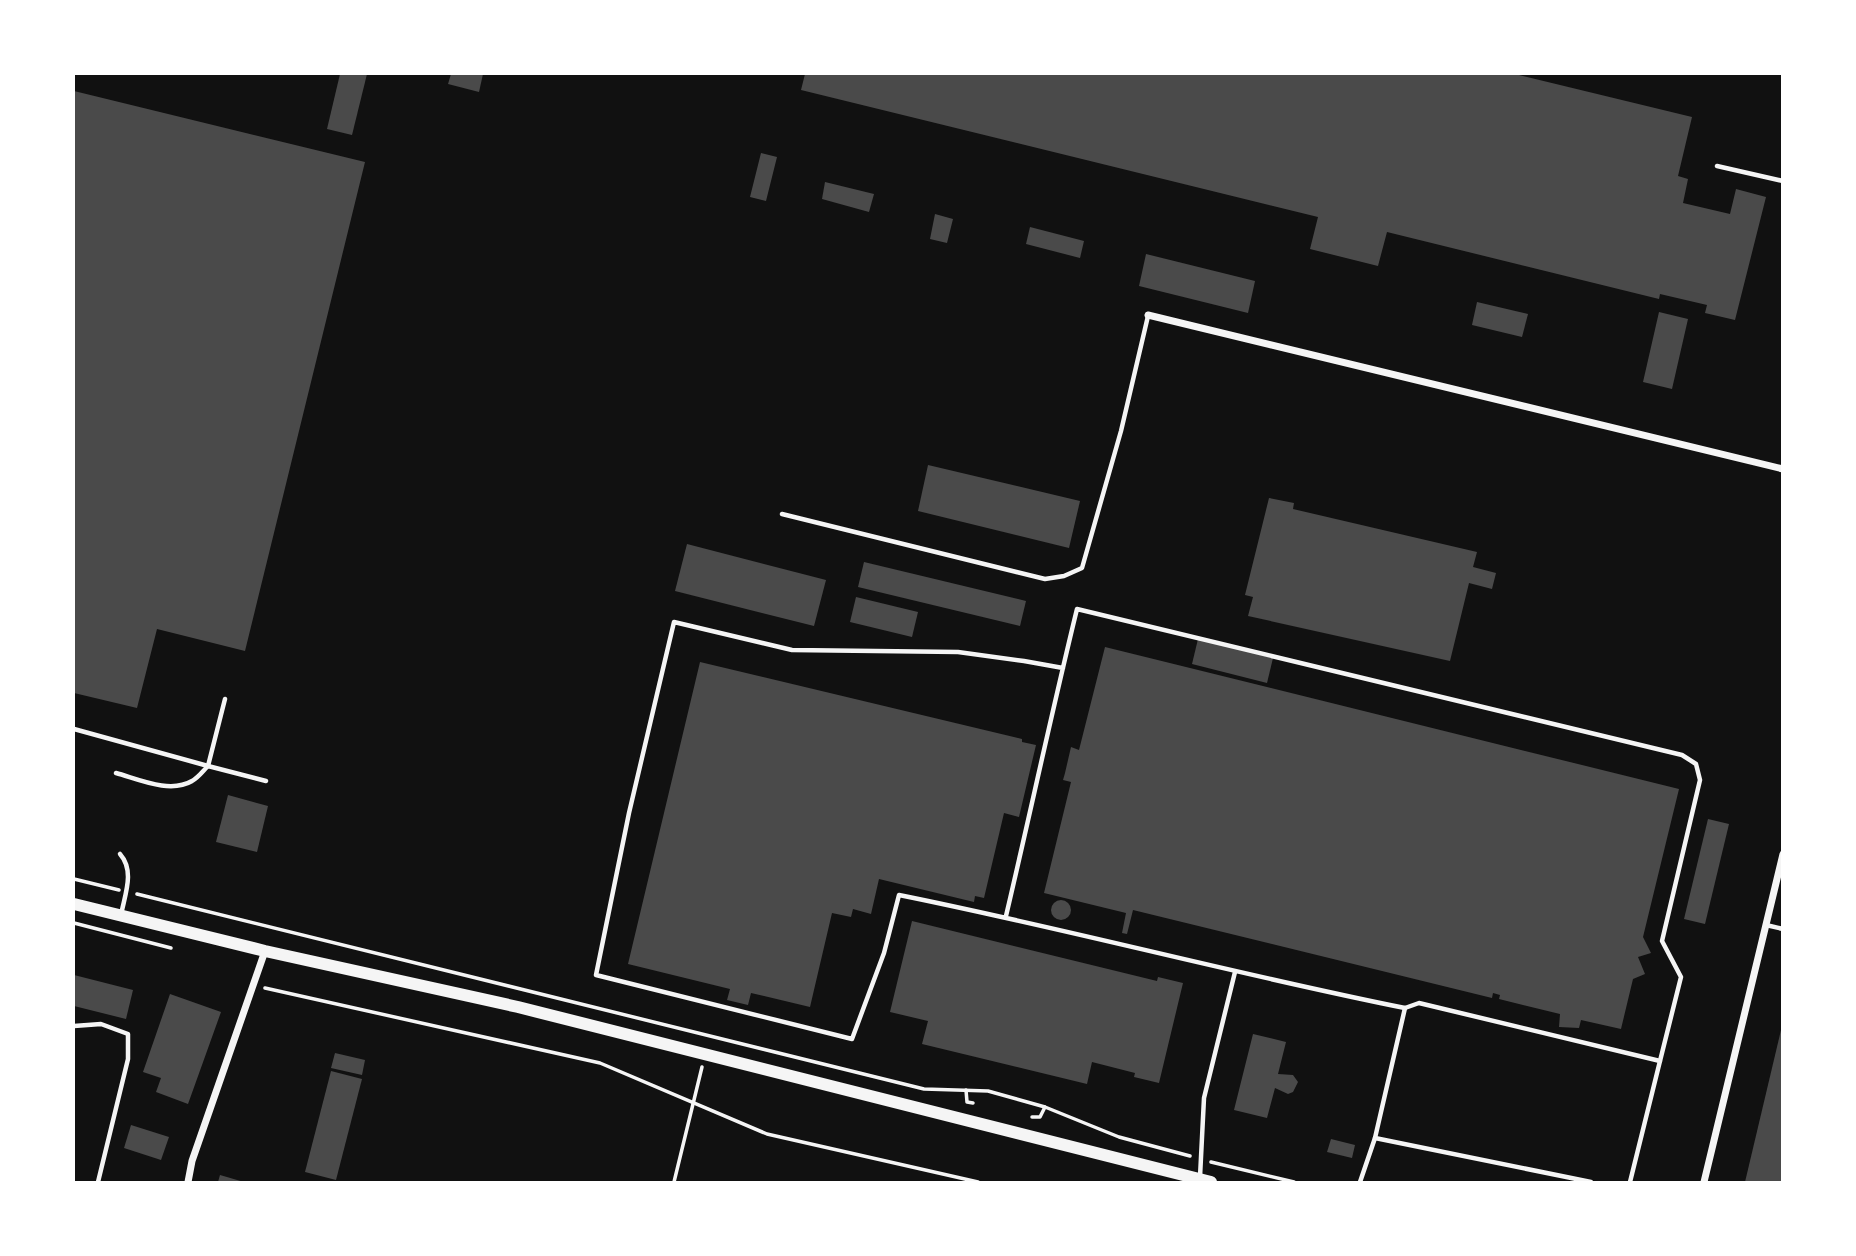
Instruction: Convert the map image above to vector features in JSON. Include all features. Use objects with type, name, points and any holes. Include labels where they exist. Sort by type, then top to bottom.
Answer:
[{"type":"street","points":[[1148,315],[1783,469]]},
{"type":"street","points":[[1704,1182],[1783,854]]},
{"type":"street","points":[[74,904],[265,951],[518,1007],[1205,1181]]},
{"type":"street","points":[[188,1182],[193,1159],[265,951]]},
{"type":"lane","points":[[1717,166],[1783,181]]},
{"type":"lane","points":[[782,514],[1045,579],[1064,576],[1082,568],[1121,431],[1148,315]]},
{"type":"lane","points":[[1006,916],[1077,609],[1682,755],[1696,764],[1700,780],[1662,942],[1681,977],[1632,1182]]},
{"type":"lane","points":[[1063,668],[958,652],[792,650],[674,622],[629,813],[596,975],[852,1040],[884,953],[899,895],[1006,916],[1235,972],[1405,1008],[1419,1003],[1660,1061]]},
{"type":"lane","points":[[116,773],[177,787],[193,781],[208,766],[225,699]]},
{"type":"lane","points":[[74,729],[266,781]]},
{"type":"lane","points":[[120,854],[127,862],[129,872],[121,916]]},
{"type":"lane","points":[[1765,925],[1783,929]]},
{"type":"lane","points":[[1205,1181],[1204,1098],[1235,972]]},
{"type":"lane","points":[[1360,1182],[1375,1138],[1405,1008]]},
{"type":"lane","points":[[74,1026],[101,1024],[128,1034],[128,1059],[98,1182]]},
{"type":"lane","points":[[1375,1138],[1591,1182]]},
{"type":"path","points":[[74,879],[924,1089],[988,1091],[1045,1107],[1119,1137],[1294,1182]]},
{"type":"path","points":[[74,923],[172,948]]},
{"type":"path","points":[[253,986],[600,1063],[767,1134],[978,1182]]},
{"type":"path","points":[[674,1182],[705,1055]]},
{"type":"path","points":[[966,1090],[967,1102],[973,1103]]},
{"type":"path","points":[[1032,1117],[1040,1116],[1045,1107]]},
{"type":"building","points":[[340,74],[367,74],[352,135],[327,129]]},
{"type":"building","points":[[451,74],[483,74],[479,92],[448,84]]},
{"type":"building","points":[[805,74],[1515,74],[1692,117],[1678,176],[1688,179],[1683,203],[1730,214],[1736,189],[1766,197],[1735,320],[1705,313],[1707,305],[1660,294],[1659,299],[1387,232],[1378,266],[1310,249],[1318,217],[801,90]]},
{"type":"building","points":[[74,91],[365,162],[245,651],[157,629],[137,708],[74,693]]},
{"type":"building","points":[[761,153],[777,157],[766,201],[750,197]]},
{"type":"building","points":[[825,182],[874,194],[869,212],[822,199]]},
{"type":"building","points":[[935,214],[953,219],[947,243],[930,239]]},
{"type":"building","points":[[1030,227],[1084,241],[1080,258],[1026,244]]},
{"type":"building","points":[[1146,254],[1255,281],[1248,313],[1139,286]]},
{"type":"building","points":[[1477,302],[1528,314],[1522,337],[1472,325]]},
{"type":"building","points":[[1659,312],[1688,319],[1672,389],[1643,382]]},
{"type":"building","points":[[928,465],[1080,501],[1069,548],[918,511]]},
{"type":"building","points":[[1269,498],[1294,503],[1293,509],[1477,552],[1473,567],[1496,573],[1492,589],[1469,583],[1450,661],[1248,616],[1253,597],[1245,595]]},
{"type":"building","points":[[687,544],[826,580],[814,626],[675,591]]},
{"type":"building","points":[[864,562],[1026,601],[1020,626],[858,587]]},
{"type":"building","points":[[856,597],[918,612],[912,637],[850,622]]},
{"type":"building","points":[[1198,639],[1273,658],[1267,683],[1192,664]]},
{"type":"building","points":[[1105,647],[1679,789],[1643,937],[1651,953],[1638,957],[1645,974],[1633,979],[1621,1029],[1581,1020],[1579,1028],[1559,1027],[1560,1014],[1499,999],[1500,995],[1493,993],[1492,998],[1133,910],[1127,934],[1122,933],[1126,913],[1044,893],[1071,782],[1063,780],[1071,747],[1079,750]]},
{"type":"building","points":[[700,662],[1022,739],[1022,742],[1036,745],[1019,817],[1004,813],[984,898],[975,896],[974,902],[879,879],[871,914],[853,909],[851,917],[832,913],[810,1007],[751,993],[748,1005],[727,1000],[730,989],[628,964]]},
{"type":"building","points":[[228,795],[268,806],[257,852],[216,842]]},
{"type":"building","points":[[1708,819],[1729,824],[1705,924],[1684,919]]},
{"type":"building","points":[[1061,900],[1068,903],[1071,910],[1068,917],[1061,920],[1054,917],[1051,910],[1054,903]]},
{"type":"building","points":[[912,921],[1157,981],[1158,977],[1183,983],[1159,1083],[1134,1077],[1135,1073],[1092,1062],[1087,1084],[922,1044],[928,1021],[890,1012]]},
{"type":"building","points":[[74,975],[133,990],[126,1019],[74,1006]]},
{"type":"building","points":[[170,994],[221,1012],[188,1104],[156,1092],[161,1078],[143,1072]]},
{"type":"building","points":[[1781,1030],[1783,1182],[1745,1182]]},
{"type":"building","points":[[1253,1034],[1286,1042],[1278,1074],[1293,1075],[1298,1082],[1293,1092],[1288,1094],[1275,1088],[1267,1118],[1234,1110]]},
{"type":"building","points":[[335,1053],[365,1060],[362,1075],[331,1068]]},
{"type":"building","points":[[331,1071],[362,1079],[336,1180],[305,1172]]},
{"type":"building","points":[[131,1125],[169,1137],[161,1160],[124,1148]]},
{"type":"building","points":[[1331,1139],[1355,1145],[1352,1158],[1327,1152]]},
{"type":"building","points":[[220,1175],[244,1182],[218,1182]]}]
